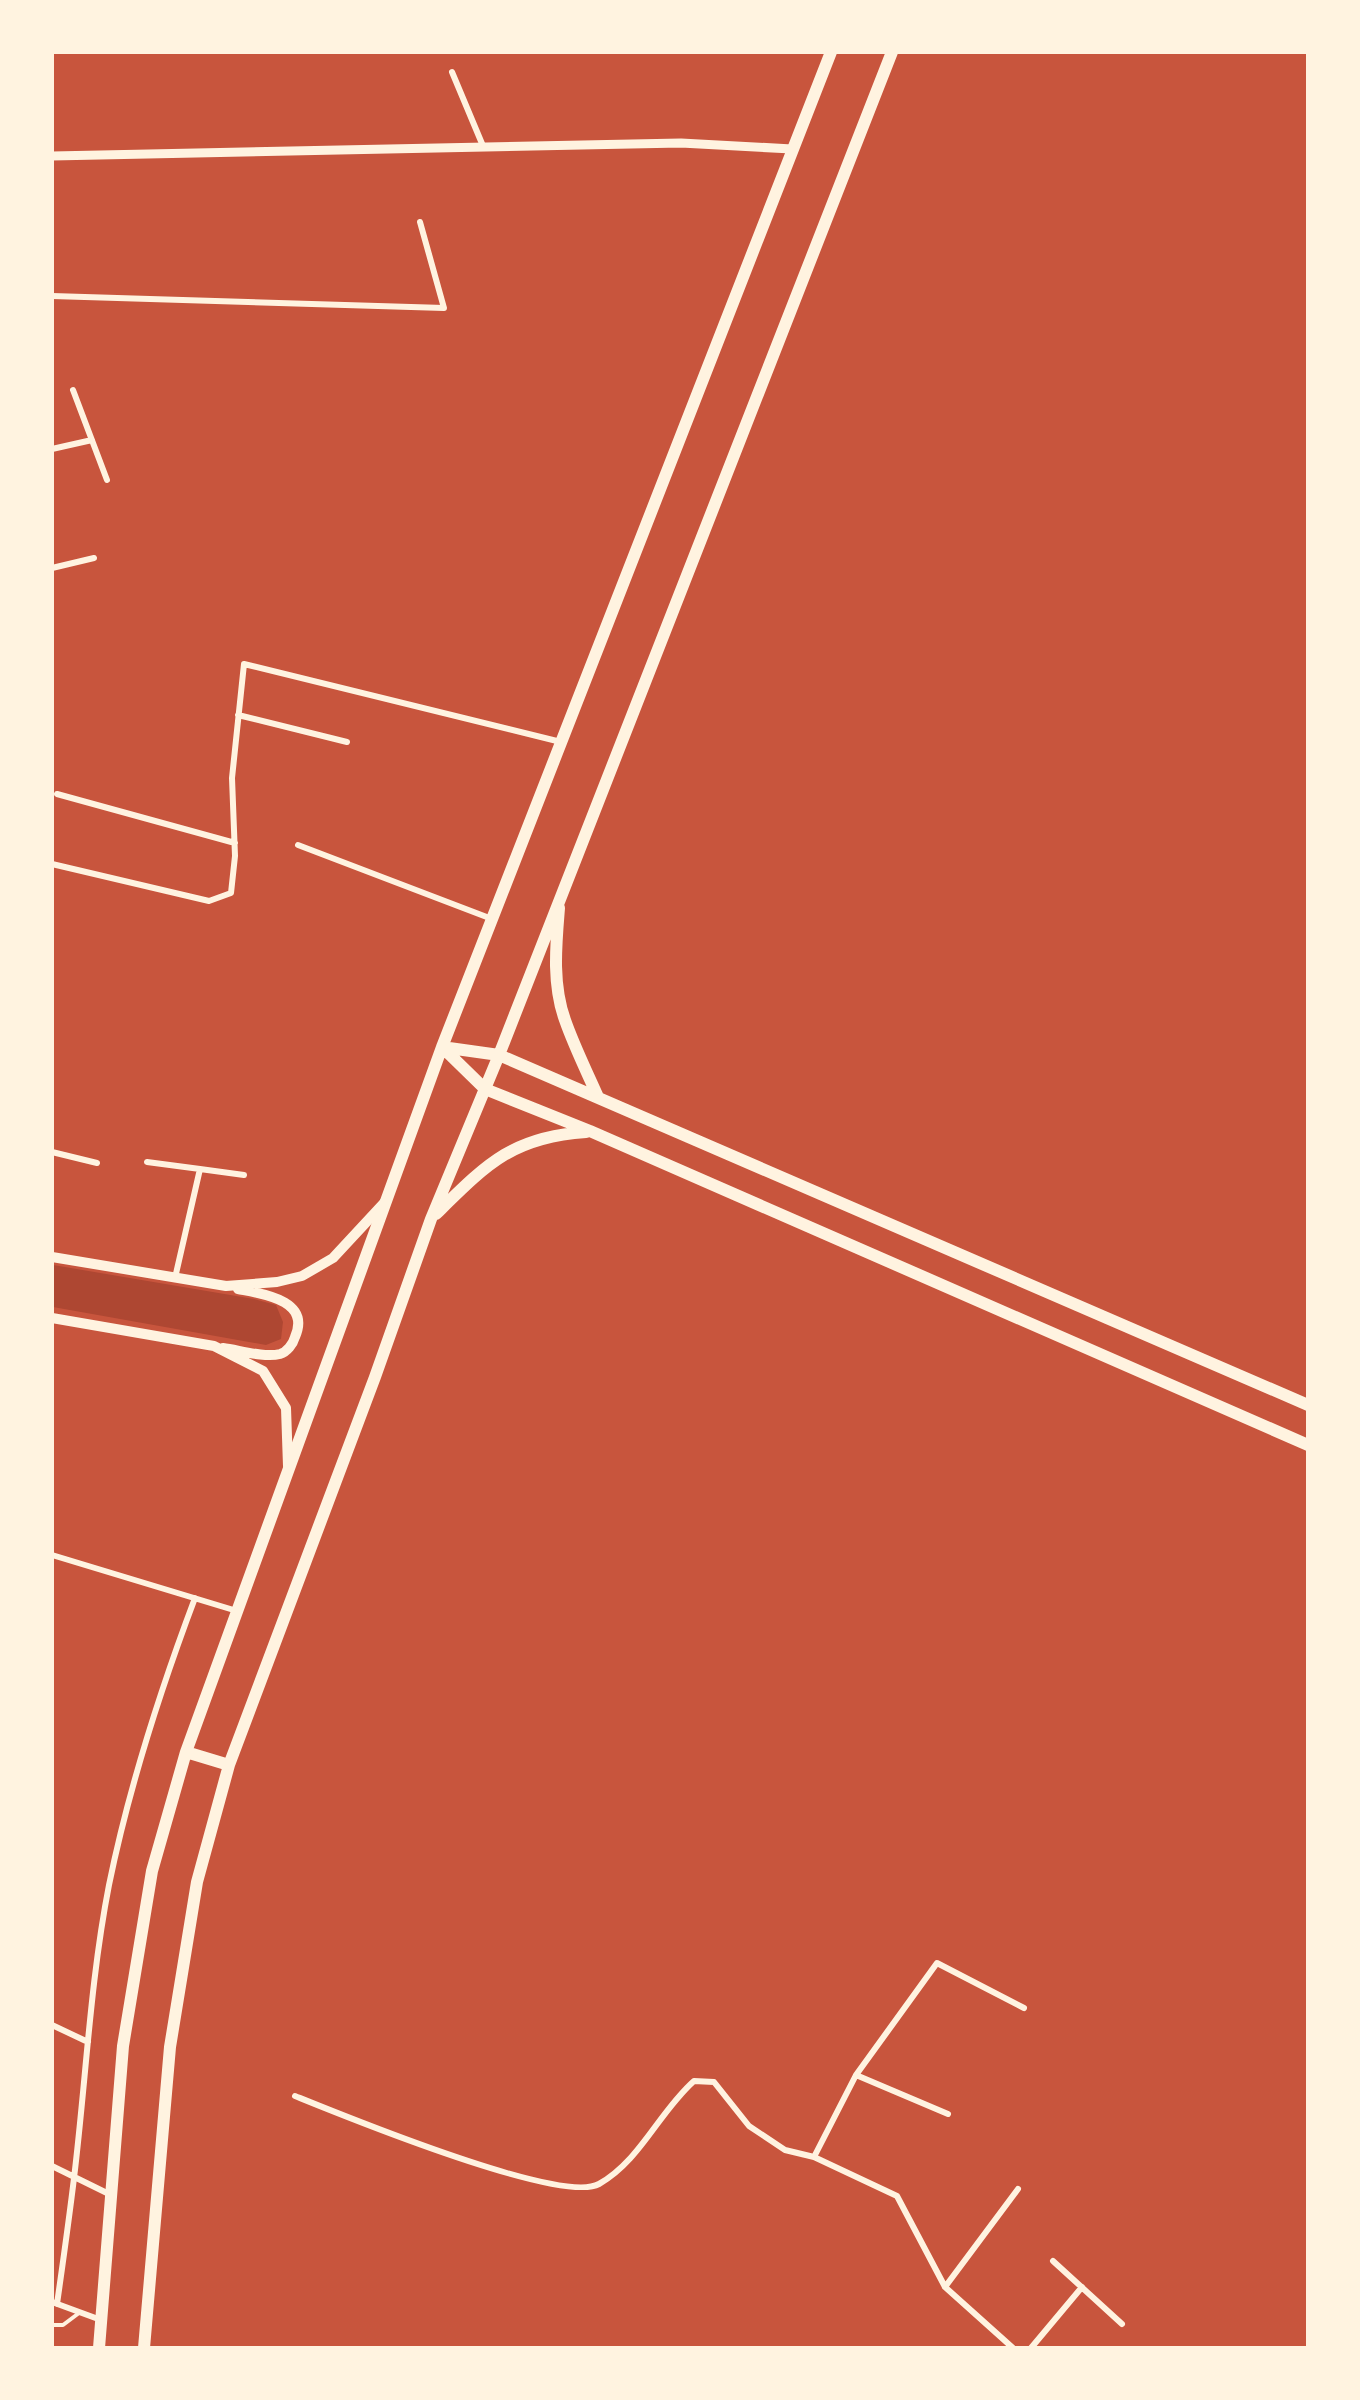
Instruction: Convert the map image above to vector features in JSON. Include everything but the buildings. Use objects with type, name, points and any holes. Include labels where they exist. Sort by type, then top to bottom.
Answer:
[{"type":"main road","points":[[99,2348],[123,2046],[152,1871],[186,1752],[442,1047],[831,52]]},
{"type":"main road","points":[[144,2347],[170,2047],[197,1882],[229,1765],[375,1377],[431,1219],[499,1055],[892,52]]},
{"type":"main road","points":[[561,893],[555,950],[558,986],[564,1018],[597,1097]]},
{"type":"main road","points":[[442,1047],[499,1055],[1308,1405]]},
{"type":"main road","points":[[442,1047],[485,1089],[590,1131],[1308,1445]]},
{"type":"main road","points":[[431,1219],[483,1167],[519,1145],[555,1134],[590,1131]]},
{"type":"main road","points":[[226,1286],[277,1282],[302,1276],[333,1258],[385,1202]]},
{"type":"main road","points":[[52,1257],[279,1297],[295,1311],[299,1325],[290,1348],[280,1354],[214,1346],[52,1318]]},
{"type":"main road","points":[[214,1346],[263,1371],[286,1408],[288,1468]]},
{"type":"main road","points":[[186,1752],[229,1765]]},
{"type":"street","points":[[452,72],[483,146]]},
{"type":"street","points":[[52,156],[681,143],[792,150]]},
{"type":"street","points":[[52,296],[276,305],[444,308],[420,222]]},
{"type":"street","points":[[73,390],[107,480]]},
{"type":"street","points":[[52,449],[92,440]]},
{"type":"street","points":[[52,568],[94,558]]},
{"type":"street","points":[[52,864],[209,901],[231,893],[235,843],[232,778],[244,664],[561,741]]},
{"type":"street","points":[[238,715],[346,742]]},
{"type":"street","points":[[57,794],[235,843]]},
{"type":"street","points":[[298,845],[492,919]]},
{"type":"street","points":[[52,1152],[97,1163]]},
{"type":"street","points":[[147,1162],[244,1175]]},
{"type":"street","points":[[175,1278],[200,1169]]},
{"type":"street","points":[[52,1555],[237,1611]]},
{"type":"street","points":[[101,2320],[55,2303],[74,2178],[88,2042],[109,1885],[136,1776],[170,1664],[195,1598]]},
{"type":"street","points":[[814,2157],[856,2075],[937,1963],[1024,2008]]},
{"type":"street","points":[[52,2025],[88,2042]]},
{"type":"street","points":[[856,2075],[948,2114]]},
{"type":"street","points":[[295,2096],[409,2141],[500,2171],[577,2187],[596,2186],[614,2174],[639,2147],[676,2097],[694,2081],[714,2082],[749,2127],[785,2150],[814,2157],[897,2196],[945,2287],[1013,2348]]},
{"type":"street","points":[[52,2166],[111,2195]]},
{"type":"street","points":[[945,2287],[1018,2189]]},
{"type":"street","points":[[1053,2261],[1122,2324]]},
{"type":"street","points":[[1031,2348],[1082,2287]]},
{"type":"lane","points":[[52,2325],[63,2325],[80,2312]]},
{"type":"shaded area","points":[[53,1265],[254,1299],[276,1305],[283,1322],[281,1339],[266,1345],[53,1307]]}]
